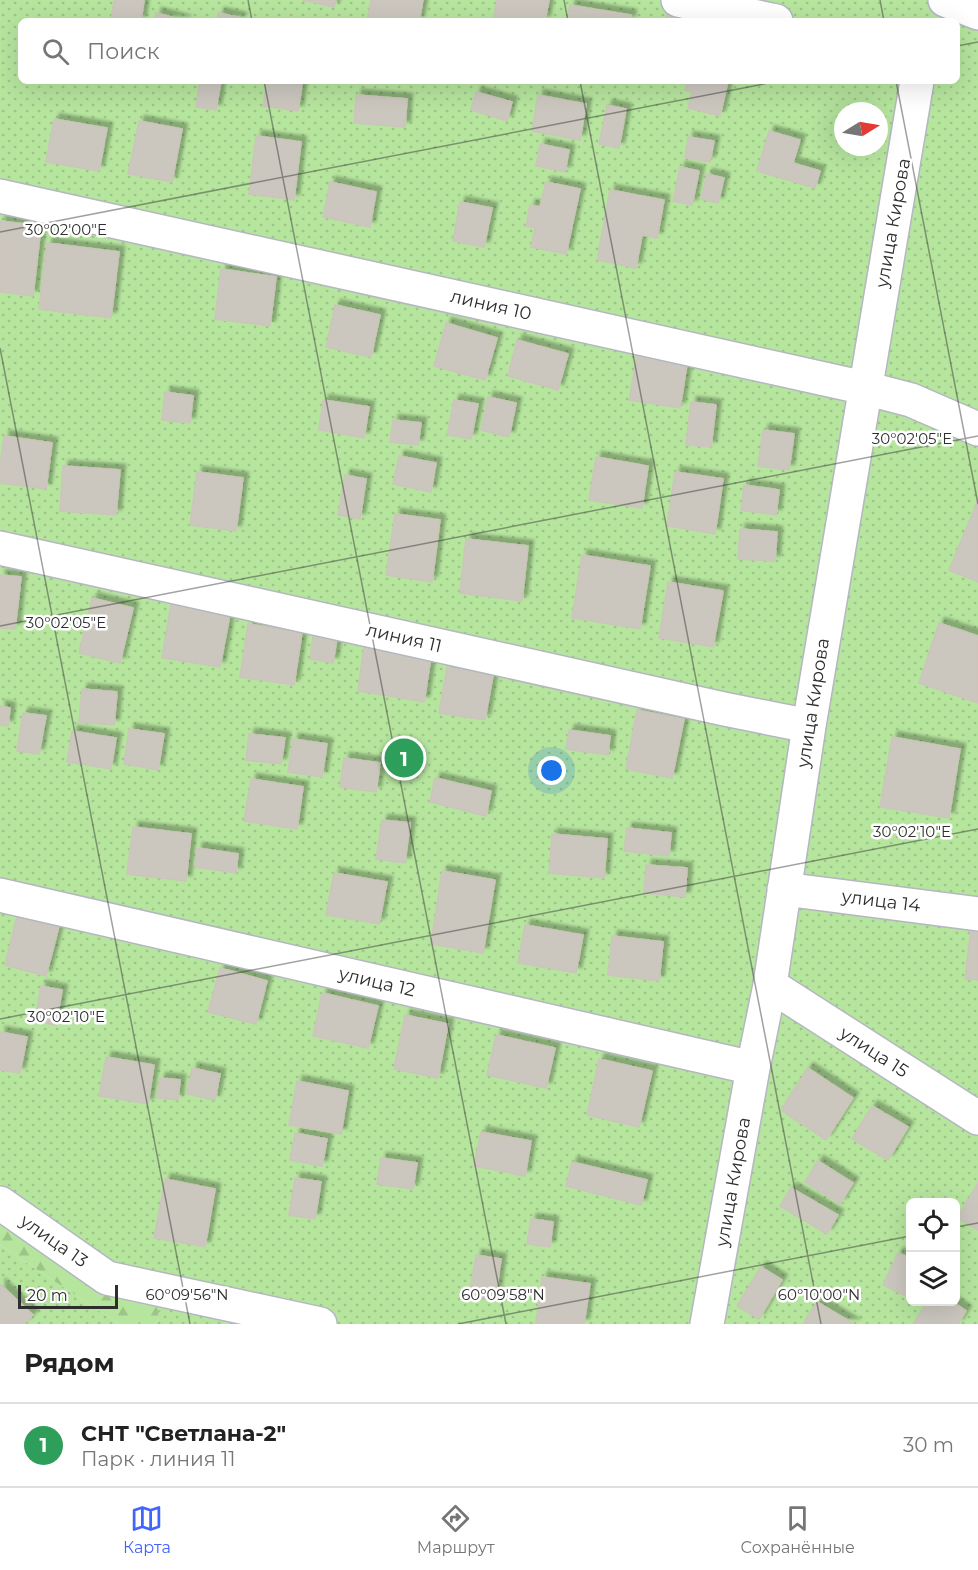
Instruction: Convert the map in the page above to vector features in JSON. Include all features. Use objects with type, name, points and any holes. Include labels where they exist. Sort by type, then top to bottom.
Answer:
[{"type":"street","points":[[678,0],[763,18]]},
{"type":"street","points":[[929,18],[932,0]]},
{"type":"street","points":[[945,0],[978,13]]},
{"type":"street","name":"улица Кирова","points":[[707,1324],[753,1068],[771,985],[809,726],[916,84]]},
{"type":"street","name":"линия 10","points":[[0,196],[865,388],[912,400],[978,429]]},
{"type":"street","name":"линия 11","points":[[0,548],[809,726]]},
{"type":"street","name":"улица 14","points":[[784,889],[978,914]]},
{"type":"street","name":"улица 12","points":[[0,895],[753,1068]]},
{"type":"street","name":"улица 15","points":[[771,985],[978,1119]]},
{"type":"street","name":"улица 13","points":[[0,1203],[107,1278],[320,1324]]},
{"type":"green space","points":[[0,0],[978,0],[978,1324],[157,1324],[162,1290],[0,1204]]},
{"type":"green space","points":[[0,1204],[162,1290],[157,1324],[119,1324],[0,1245]]},
{"type":"green space","points":[[0,1245],[119,1324],[0,1324]]},
{"type":"building","points":[[114,0],[144,0],[141,18],[111,18]]},
{"type":"building","points":[[302,0],[336,0],[334,7]]},
{"type":"building","points":[[371,0],[423,0],[420,18],[368,18]]},
{"type":"building","points":[[497,0],[549,0],[546,18],[494,18]]},
{"type":"building","points":[[570,5],[631,15],[630,18],[568,18]]},
{"type":"building","points":[[668,9],[690,13],[689,18],[666,18]]},
{"type":"building","points":[[156,13],[175,18],[155,18]]},
{"type":"building","points":[[219,13],[241,18],[218,18]]},
{"type":"building","points":[[200,84],[220,84],[216,110],[196,107]]},
{"type":"building","points":[[267,84],[302,85],[298,111],[263,106]]},
{"type":"building","points":[[687,84],[727,84],[720,116],[688,108],[692,92],[685,90]]},
{"type":"building","points":[[476,92],[512,102],[507,121],[471,110]]},
{"type":"building","points":[[356,95],[407,99],[405,127],[354,123]]},
{"type":"building","points":[[538,95],[586,104],[580,140],[532,131]]},
{"type":"building","points":[[607,105],[626,109],[619,148],[599,144]]},
{"type":"building","points":[[54,119],[107,128],[99,171],[46,162]]},
{"type":"building","points":[[139,121],[182,129],[172,182],[128,174]]},
{"type":"building","points":[[769,131],[800,140],[793,163],[820,171],[815,188],[757,171]]},
{"type":"building","points":[[256,136],[301,142],[294,200],[249,194]]},
{"type":"building","points":[[688,137],[714,141],[710,162],[685,158]]},
{"type":"building","points":[[540,144],[569,150],[565,172],[536,166]]},
{"type":"building","points":[[680,167],[699,171],[692,205],[673,201]]},
{"type":"building","points":[[707,174],[724,178],[718,203],[701,199]]},
{"type":"building","points":[[330,182],[376,192],[370,227],[323,217]]},
{"type":"building","points":[[546,182],[580,189],[566,254],[531,247],[535,228],[526,226],[530,205],[540,207]]},
{"type":"building","points":[[610,190],[664,200],[657,238],[642,235],[636,268],[597,260]]},
{"type":"building","points":[[460,202],[492,208],[484,247],[453,241]]},
{"type":"building","points":[[0,221],[41,226],[33,296],[0,292]]},
{"type":"building","points":[[47,243],[119,252],[111,318],[39,309]]},
{"type":"building","points":[[221,269],[276,277],[270,326],[215,319]]},
{"type":"building","points":[[335,305],[380,315],[371,357],[326,347]]},
{"type":"building","points":[[446,323],[497,338],[485,380],[434,366]]},
{"type":"building","points":[[517,340],[568,354],[558,390],[508,376]]},
{"type":"building","points":[[637,355],[687,364],[680,408],[629,400]]},
{"type":"building","points":[[165,392],[193,396],[190,423],[162,420]]},
{"type":"building","points":[[488,397],[516,403],[509,437],[481,430]]},
{"type":"building","points":[[323,400],[369,407],[364,438],[319,430]]},
{"type":"building","points":[[454,400],[478,404],[471,439],[447,435]]},
{"type":"building","points":[[691,402],[716,405],[711,447],[686,445]]},
{"type":"building","points":[[393,420],[421,423],[418,445],[390,442]]},
{"type":"building","points":[[763,430],[794,434],[789,470],[758,466]]},
{"type":"building","points":[[4,436],[52,443],[46,489],[0,483]]},
{"type":"building","points":[[399,456],[436,463],[431,492],[393,484]]},
{"type":"building","points":[[596,457],[648,466],[642,508],[589,500]]},
{"type":"building","points":[[63,466],[120,470],[116,515],[60,511]]},
{"type":"building","points":[[197,472],[243,478],[236,531],[190,525]]},
{"type":"building","points":[[675,472],[723,479],[715,534],[667,526]]},
{"type":"building","points":[[345,475],[366,479],[360,519],[338,515]]},
{"type":"building","points":[[744,485],[779,490],[776,515],[741,510]]},
{"type":"building","points":[[978,500],[978,582],[949,570]]},
{"type":"building","points":[[395,514],[440,520],[432,582],[386,575]]},
{"type":"building","points":[[740,529],[777,532],[775,561],[738,559]]},
{"type":"building","points":[[466,539],[528,546],[522,601],[460,593]]},
{"type":"building","points":[[582,555],[650,566],[640,629],[572,618]]},
{"type":"building","points":[[0,575],[21,577],[15,629],[0,628]]},
{"type":"building","points":[[668,582],[723,591],[713,647],[659,638]]},
{"type":"building","points":[[92,598],[133,608],[120,663],[79,653]]},
{"type":"building","points":[[171,604],[230,614],[220,667],[162,658]]},
{"type":"building","points":[[939,623],[978,636],[978,703],[919,683]]},
{"type":"building","points":[[248,624],[302,632],[294,685],[240,677]]},
{"type":"building","points":[[314,629],[338,632],[333,663],[310,659]]},
{"type":"building","points":[[364,647],[431,657],[424,702],[358,691]]},
{"type":"building","points":[[447,667],[493,675],[485,720],[439,713]]},
{"type":"building","points":[[82,689],[117,692],[114,725],[79,722]]},
{"type":"building","points":[[0,706],[10,708],[8,726],[0,725]]},
{"type":"building","points":[[637,710],[684,719],[672,778],[626,769]]},
{"type":"building","points":[[23,713],[46,716],[39,754],[17,751]]},
{"type":"building","points":[[129,729],[164,734],[158,770],[124,764]]},
{"type":"building","points":[[569,730],[610,736],[608,755],[566,749]]},
{"type":"building","points":[[72,731],[116,738],[111,769],[67,762]]},
{"type":"building","points":[[249,734],[285,738],[281,764],[246,760]]},
{"type":"building","points":[[892,737],[960,749],[949,818],[880,807]]},
{"type":"building","points":[[293,739],[327,744],[322,777],[288,772]]},
{"type":"building","points":[[344,758],[380,763],[376,792],[340,787]]},
{"type":"building","points":[[435,778],[491,791],[486,816],[430,802]]},
{"type":"building","points":[[251,779],[303,787],[297,829],[244,821]]},
{"type":"building","points":[[382,820],[410,823],[405,863],[376,859]]},
{"type":"building","points":[[133,827],[191,834],[186,881],[127,874]]},
{"type":"building","points":[[627,828],[671,833],[669,856],[624,851]]},
{"type":"building","points":[[552,834],[607,839],[604,878],[549,873]]},
{"type":"building","points":[[197,848],[238,854],[236,873],[195,867]]},
{"type":"building","points":[[646,865],[687,868],[685,897],[644,893]]},
{"type":"building","points":[[442,871],[495,880],[483,953],[431,944]]},
{"type":"building","points":[[334,873],[387,882],[379,924],[326,915]]},
{"type":"building","points":[[17,916],[59,926],[46,976],[5,965]]},
{"type":"building","points":[[525,925],[583,935],[576,973],[518,963]]},
{"type":"building","points":[[971,927],[978,927],[978,980],[965,979]]},
{"type":"building","points":[[612,936],[663,942],[659,981],[608,975]]},
{"type":"building","points":[[220,968],[267,981],[256,1024],[208,1012]]},
{"type":"building","points":[[41,986],[62,990],[56,1025],[35,1021]]},
{"type":"building","points":[[322,993],[378,1006],[368,1048],[313,1036]]},
{"type":"building","points":[[405,1015],[448,1024],[438,1078],[394,1069]]},
{"type":"building","points":[[0,1032],[27,1037],[20,1073],[0,1070]]},
{"type":"building","points":[[496,1035],[555,1048],[546,1088],[487,1075]]},
{"type":"building","points":[[106,1057],[154,1065],[148,1104],[99,1096]]},
{"type":"building","points":[[599,1059],[652,1071],[639,1127],[587,1115]]},
{"type":"building","points":[[192,1068],[220,1074],[215,1100],[187,1094]]},
{"type":"building","points":[[808,1068],[853,1098],[826,1140],[781,1110]]},
{"type":"building","points":[[160,1078],[180,1080],[178,1100],[157,1098]]},
{"type":"building","points":[[297,1081],[348,1091],[341,1134],[289,1125]]},
{"type":"building","points":[[872,1106],[908,1127],[888,1160],[852,1139]]},
{"type":"building","points":[[481,1132],[531,1141],[525,1176],[474,1166]]},
{"type":"building","points":[[295,1133],[327,1139],[322,1166],[290,1160]]},
{"type":"building","points":[[381,1158],[417,1163],[413,1189],[377,1184]]},
{"type":"building","points":[[818,1161],[853,1183],[840,1204],[805,1182]]},
{"type":"building","points":[[572,1162],[647,1180],[641,1205],[566,1186]]},
{"type":"building","points":[[295,1178],[321,1182],[315,1219],[289,1215]]},
{"type":"building","points":[[165,1179],[215,1189],[205,1247],[154,1238]]},
{"type":"building","points":[[978,1183],[978,1230],[960,1220],[960,1213]]},
{"type":"building","points":[[791,1188],[838,1215],[827,1234],[780,1206]]},
{"type":"building","points":[[531,1219],[553,1222],[550,1247],[527,1244]]},
{"type":"building","points":[[898,1253],[906,1256],[906,1296],[883,1285]]},
{"type":"building","points":[[476,1255],[501,1259],[495,1301],[469,1296]]},
{"type":"building","points":[[761,1267],[782,1280],[759,1319],[737,1306]]},
{"type":"building","points":[[542,1277],[590,1284],[584,1324],[536,1324]]},
{"type":"building","points":[[0,1284],[33,1315],[24,1324],[0,1324]]},
{"type":"building","points":[[817,1302],[854,1324],[803,1324]]},
{"type":"building","points":[[925,1306],[959,1306],[966,1311],[958,1324],[913,1324]]},
{"type":"place","name":"СНТ \"Светлана-2\"","points":[[404,758]]}]
